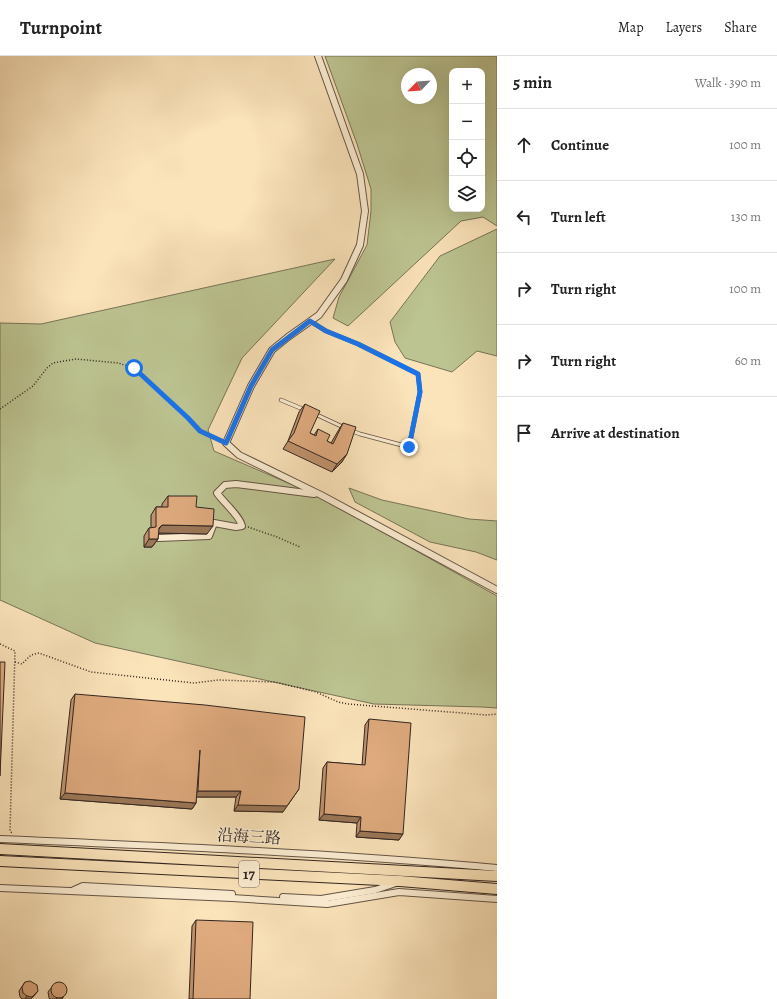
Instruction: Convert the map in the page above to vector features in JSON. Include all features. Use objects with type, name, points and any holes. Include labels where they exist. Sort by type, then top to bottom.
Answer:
[{"type":"main road","name":"沿海三路","points":[[0,849],[19,845],[497,876]]},
{"type":"main road","name":"17","points":[[0,861],[400,881],[497,889]]},
{"type":"street","points":[[318,56],[360,174],[365,211],[360,245],[344,280],[319,315],[272,350],[251,386],[226,443],[239,455],[321,495],[497,590]]},
{"type":"street","points":[[158,538],[209,536],[214,523],[236,527],[242,526],[241,521],[223,502],[217,493],[225,485],[236,484],[321,495]]},
{"type":"street","name":"沿海三路","points":[[0,839],[19,845],[310,853],[400,859],[497,868]]},
{"type":"street","points":[[19,845],[19,862]]},
{"type":"street","points":[[73,891],[83,886],[199,891],[321,900],[375,890],[400,881],[400,859]]},
{"type":"street","points":[[0,888],[232,898],[327,904],[399,892],[497,899]]},
{"type":"lane","points":[[282,400],[360,434],[409,447],[420,392],[418,374],[358,344],[326,331],[310,321]]},
{"type":"path","points":[[0,409],[33,386],[47,368],[53,363],[76,359],[118,363],[134,368],[200,431],[226,443]]},
{"type":"path","points":[[242,526],[277,537],[300,547]]},
{"type":"path","points":[[0,644],[15,651],[10,831],[19,845]]},
{"type":"path","points":[[15,662],[22,664],[31,655],[39,653],[91,672],[194,684],[218,680],[275,682],[316,692],[338,702],[348,704],[487,715],[497,714]]},
{"type":"green space","points":[[325,56],[497,56],[497,226],[483,217],[461,221],[348,326],[333,318],[339,297],[367,245],[371,211],[371,189],[357,144]]},
{"type":"green space","points":[[497,229],[497,356],[477,351],[452,372],[405,358],[395,342],[390,322],[440,256]]},
{"type":"green space","points":[[335,259],[242,358],[208,430],[214,451],[329,502],[497,596],[497,708],[374,704],[95,643],[0,600],[0,323],[41,324]]},
{"type":"green space","points":[[349,488],[382,500],[469,519],[497,521],[497,560],[476,552],[430,542],[355,502]]},
{"type":"building","points":[[305,404],[320,411],[310,433],[316,436],[318,429],[330,435],[327,441],[333,444],[343,423],[356,427],[347,454],[337,464],[288,441],[294,433]]},
{"type":"building","points":[[168,496],[197,496],[196,507],[214,509],[213,526],[162,525],[159,528],[158,539],[149,539],[149,528],[156,527],[156,507],[168,507]]},
{"type":"building","points":[[0,662],[5,662],[0,776]]},
{"type":"building","points":[[75,694],[205,705],[305,717],[299,789],[287,806],[238,805],[241,791],[198,791],[200,750],[196,803],[65,793]]},
{"type":"building","points":[[369,719],[411,723],[403,834],[360,831],[361,817],[324,814],[327,762],[365,765]]},
{"type":"building","points":[[196,920],[253,922],[250,999],[193,999]]},
{"type":"building","points":[[30,981],[37,985],[38,991],[32,997],[23,993],[22,987],[25,982]]},
{"type":"building","points":[[59,982],[66,987],[67,990],[62,997],[59,998],[52,993],[51,990],[56,983]]},
{"type":"route","points":[[134,368],[200,431],[226,443],[251,386],[272,350],[310,321],[326,331],[358,344],[405,366],[418,374],[420,392],[409,447]]}]
